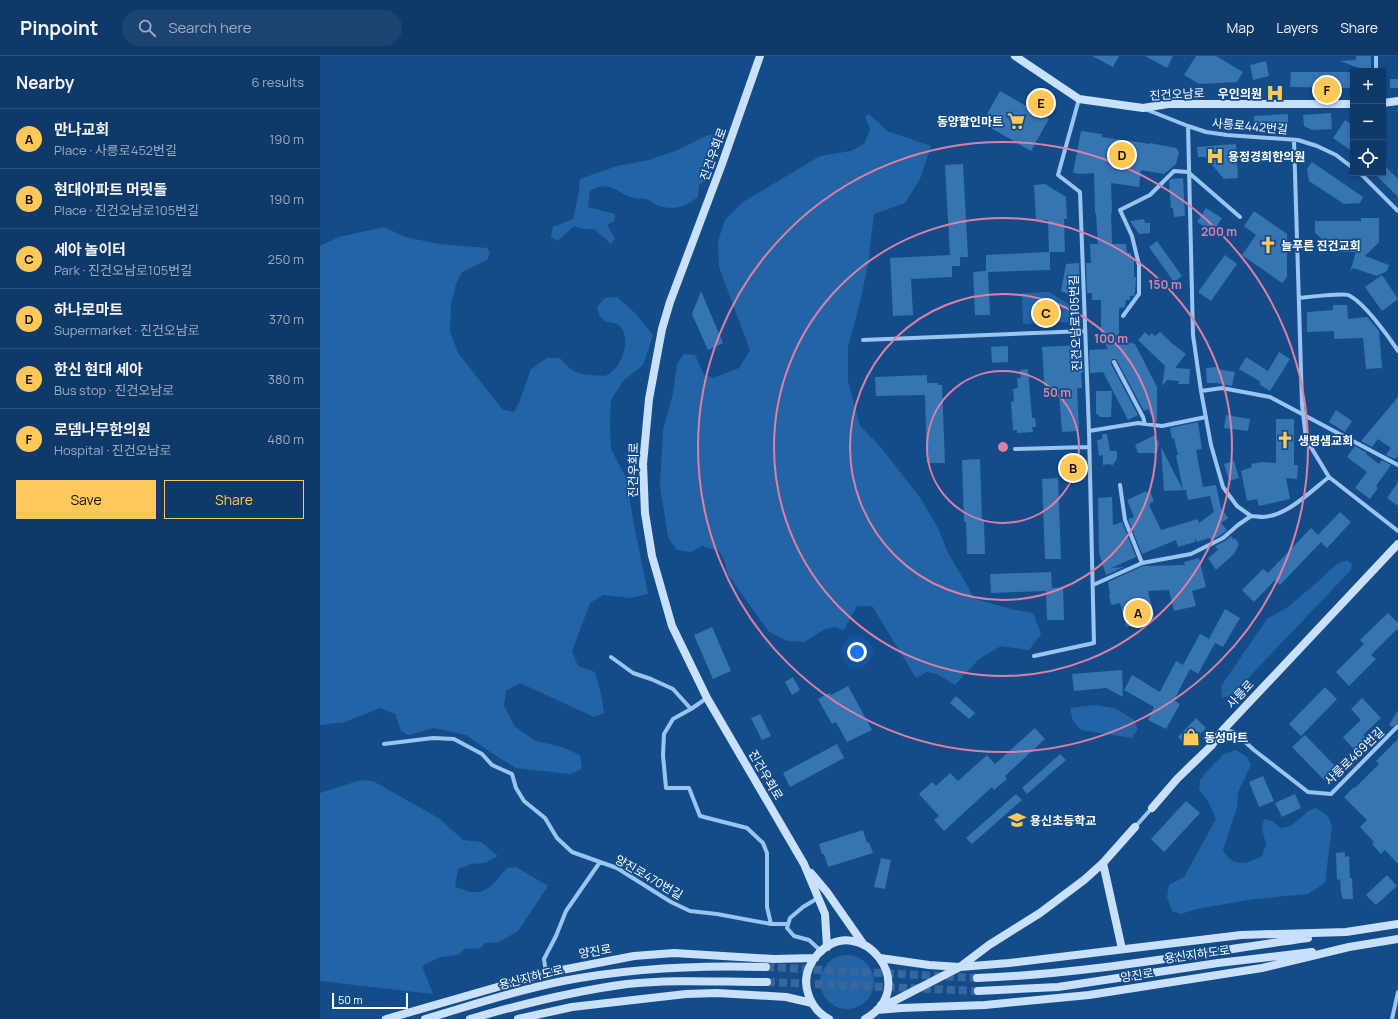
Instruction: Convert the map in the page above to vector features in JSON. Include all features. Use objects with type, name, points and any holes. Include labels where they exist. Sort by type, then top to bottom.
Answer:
[{"type":"main road","name":"진건우회로","points":[[760,56],[722,164],[670,302],[662,329],[649,399],[643,464],[644,513],[652,556],[672,626],[707,698],[804,864],[825,914],[824,949]]},
{"type":"main road","name":"진건오남로","points":[[1015,56],[1079,99],[1143,108],[1168,104],[1350,104]]},
{"type":"main road","points":[[1386,103],[1398,101]]},
{"type":"main road","name":"사릉로","points":[[1152,808],[1177,779],[1211,746],[1223,730],[1398,544]]},
{"type":"main road","name":"사릉로","points":[[960,967],[989,945],[1040,913],[1084,880],[1103,863],[1135,827]]},
{"type":"main road","points":[[1103,863],[1122,949]]},
{"type":"main road","name":"진건우회로","points":[[804,864],[827,892],[864,945]]},
{"type":"main road","points":[[880,958],[929,965],[960,967],[1009,963],[1241,935],[1346,932],[1398,924]]},
{"type":"main road","name":"용신지하도로","points":[[977,978],[1070,972],[1346,932]]},
{"type":"main road","name":"양진로","points":[[873,1014],[901,1008],[985,1005],[1088,995],[1262,968],[1349,947],[1398,940]]},
{"type":"main road","points":[[824,1018],[812,1003],[807,992],[806,980],[809,968],[815,958],[824,949],[836,943],[845,942],[855,942],[873,950],[880,958],[886,969],[888,982],[886,994],[873,1014]]},
{"type":"main road","name":"용신지하도로","points":[[978,991],[1058,987],[1218,963],[1349,947]]},
{"type":"main road","name":"양진로","points":[[386,1019],[546,973],[634,956],[674,953],[789,959],[815,958]]},
{"type":"main road","name":"용신지하도로","points":[[424,1019],[526,990],[594,976],[630,971],[675,968],[721,966],[766,967]]},
{"type":"main road","points":[[873,1014],[894,1000],[960,967]]},
{"type":"main road","name":"용신지하도로","points":[[470,1019],[528,1003],[577,992],[628,984],[678,981],[766,982]]},
{"type":"main road","points":[[518,1019],[572,1007],[686,994],[717,993],[786,997],[812,1003]]},
{"type":"street","points":[[1376,56],[1376,68]]},
{"type":"street","name":"진건오남로105번길","points":[[1034,656],[1094,643],[1086,331],[1080,192],[1058,175],[1079,99]]},
{"type":"street","name":"사릉로442번길","points":[[1143,108],[1206,132],[1294,140],[1317,146],[1336,155],[1350,166]]},
{"type":"street","points":[[1188,126],[1193,335],[1211,446],[1223,487],[1238,506],[1251,516],[1264,517],[1279,513],[1298,502],[1329,477]]},
{"type":"street","points":[[1294,140],[1298,298],[1303,414],[1306,439],[1329,477],[1398,531]]},
{"type":"street","points":[[1123,316],[1139,294],[1138,266],[1132,236],[1120,210],[1150,195],[1174,171],[1188,172],[1240,217]]},
{"type":"street","points":[[1363,176],[1398,211]]},
{"type":"street","points":[[1298,298],[1348,295],[1360,304],[1388,336],[1398,351]]},
{"type":"street","points":[[863,340],[1086,331]]},
{"type":"street","points":[[1114,362],[1143,417],[1145,424]]},
{"type":"street","points":[[1201,391],[1222,388],[1270,398],[1398,465]]},
{"type":"street","points":[[1089,431],[1138,423],[1162,426],[1206,417]]},
{"type":"street","points":[[1015,449],[1089,447]]},
{"type":"street","points":[[1120,485],[1125,520],[1142,563]]},
{"type":"street","points":[[1093,585],[1142,563],[1191,554],[1223,538],[1251,516]]},
{"type":"street","points":[[611,657],[633,673],[651,678],[673,689],[691,709]]},
{"type":"street","points":[[707,698],[673,719],[664,734],[663,755],[666,788],[690,788],[700,816],[747,828],[763,843],[767,853],[768,907],[771,924]]},
{"type":"street","name":"사릉로469번길","points":[[1223,730],[1234,732],[1254,750],[1308,792],[1331,794],[1398,726]]},
{"type":"street","name":"양진로470번길","points":[[384,744],[433,738],[454,739],[482,754],[492,765],[512,774],[516,788],[524,801],[545,818],[557,838],[572,852],[617,868],[671,902],[690,911],[717,914],[771,924],[788,924]]},
{"type":"street","name":"사릉로","points":[[1135,827],[1152,808]]},
{"type":"street","points":[[546,973],[544,959],[556,936],[566,911],[600,862]]},
{"type":"street","points":[[818,898],[803,907],[790,918],[787,928],[794,936],[809,940],[824,949]]},
{"type":"street","points":[[1392,1019],[1398,992]]},
{"type":"shaded area","points":[[869,114],[887,131],[931,146],[920,179],[905,203],[874,214],[868,265],[848,347],[848,381],[860,426],[879,445],[921,499],[937,526],[948,553],[975,599],[1015,610],[1033,613],[1041,634],[1029,650],[1001,646],[979,659],[955,685],[937,674],[927,672],[916,678],[872,606],[857,606],[844,630],[835,627],[825,629],[804,642],[787,641],[769,632],[728,575],[724,559],[719,551],[702,546],[691,552],[677,550],[668,537],[660,486],[663,431],[673,393],[677,364],[684,354],[695,355],[704,375],[713,378],[739,368],[750,350],[719,267],[718,241],[725,220],[743,202],[820,156],[851,151],[864,144],[870,129],[865,117]]},
{"type":"shaded area","points":[[708,135],[718,136],[718,150],[707,180],[699,185],[698,197],[694,200],[680,207],[671,208],[656,205],[646,199],[628,196],[613,188],[603,186],[590,191],[588,207],[615,214],[614,221],[607,225],[615,239],[611,244],[594,229],[584,229],[574,226],[558,241],[551,237],[553,227],[573,219],[580,179],[617,166],[649,160],[678,150]]},
{"type":"shaded area","points":[[384,227],[405,237],[439,244],[487,248],[490,253],[487,260],[462,272],[456,284],[451,305],[450,332],[458,353],[503,410],[514,412],[519,403],[531,369],[547,358],[560,358],[567,366],[581,374],[604,376],[618,365],[625,346],[625,337],[622,329],[616,324],[606,322],[599,315],[597,307],[605,298],[617,297],[635,313],[653,335],[643,365],[623,381],[611,400],[610,425],[611,449],[626,478],[648,594],[631,598],[603,595],[590,603],[572,651],[578,666],[595,672],[602,698],[604,713],[594,717],[520,683],[506,691],[504,705],[515,727],[536,741],[562,747],[580,755],[582,769],[570,774],[516,768],[466,735],[434,728],[408,735],[401,731],[395,714],[380,708],[345,722],[320,725],[320,246],[339,237]]},
{"type":"shaded area","points":[[1049,292],[1070,305],[1070,322],[1023,324],[1022,293]]},
{"type":"shaded area","points":[[1347,560],[1352,564],[1351,570],[1232,695],[1222,698],[1221,686],[1267,619],[1288,607],[1337,564]]},
{"type":"shaded area","points":[[1095,705],[1114,708],[1133,719],[1138,729],[1132,738],[1081,730],[1073,721],[1070,708]]},
{"type":"shaded area","points":[[1236,750],[1247,757],[1251,765],[1238,792],[1237,807],[1223,850],[1227,856],[1231,860],[1241,863],[1251,861],[1262,856],[1266,845],[1262,828],[1264,819],[1272,821],[1281,828],[1291,826],[1308,811],[1316,808],[1328,816],[1332,826],[1325,883],[1308,894],[1255,899],[1196,909],[1181,914],[1172,911],[1167,897],[1169,885],[1184,877],[1216,819],[1208,801],[1199,789],[1200,780],[1224,754]]},
{"type":"shaded area","points":[[361,780],[373,781],[440,819],[463,840],[481,842],[498,856],[485,863],[471,864],[458,869],[455,887],[471,892],[482,891],[492,885],[507,868],[516,867],[548,886],[518,931],[499,942],[485,943],[481,948],[464,949],[458,955],[440,957],[422,966],[433,994],[320,981],[320,793]]},
{"type":"shaded area","points":[[847,955],[857,957],[866,963],[872,972],[874,982],[872,992],[866,1001],[857,1007],[847,1009],[837,1007],[828,1001],[822,992],[820,982],[822,972],[828,963],[837,957]]},
{"type":"building","points":[[1092,56],[1119,56],[1113,67]]},
{"type":"building","points":[[1145,56],[1173,56],[1167,68]]},
{"type":"building","points":[[1196,56],[1216,56],[1243,72],[1237,82],[1199,84],[1184,75]]},
{"type":"building","points":[[1356,56],[1371,56],[1371,68],[1359,68],[1340,61],[1356,60]]},
{"type":"building","points":[[1266,61],[1269,76],[1253,80],[1250,65]]},
{"type":"building","points":[[1291,72],[1350,72],[1350,88],[1290,87]]},
{"type":"building","points":[[1390,79],[1398,79],[1398,88],[1390,88]]},
{"type":"building","name":"동양할인마트","points":[[1000,91],[1049,119],[1031,151],[982,123]]},
{"type":"building","points":[[1331,113],[1332,129],[1312,130],[1304,126],[1303,115]]},
{"type":"building","points":[[1288,114],[1288,124],[1254,126],[1254,116]]},
{"type":"building","points":[[1345,120],[1350,123],[1350,150],[1333,138]]},
{"type":"building","points":[[1081,131],[1102,134],[1102,137],[1176,148],[1179,152],[1176,164],[1164,174],[1141,170],[1139,187],[1111,183],[1112,244],[1126,244],[1127,253],[1131,253],[1131,260],[1134,258],[1134,277],[1136,277],[1134,296],[1130,296],[1130,300],[1126,300],[1125,307],[1119,308],[1119,340],[1135,344],[1157,387],[1157,422],[1154,421],[1148,409],[1144,411],[1116,359],[1112,359],[1111,364],[1138,415],[1128,420],[1103,372],[1090,373],[1089,350],[1108,349],[1101,335],[1101,300],[1092,300],[1092,293],[1087,293],[1086,263],[1091,263],[1090,244],[1098,244],[1095,213],[1094,173],[1073,173]]},
{"type":"building","points":[[1236,144],[1238,178],[1224,179],[1205,157],[1198,157],[1197,147]]},
{"type":"building","points":[[1312,162],[1363,197],[1360,203],[1344,204],[1309,181],[1307,169]]},
{"type":"building","points":[[963,164],[968,257],[960,257],[960,266],[952,266],[952,277],[911,279],[913,315],[893,316],[890,258],[950,255],[945,165]]},
{"type":"building","points":[[1386,167],[1398,179],[1398,197],[1377,176],[1386,176]]},
{"type":"building","points":[[1183,178],[1185,216],[1174,217],[1173,208],[1171,208],[1169,181],[1171,179]]},
{"type":"building","points":[[1045,184],[1066,197],[1067,219],[1064,219],[1065,252],[1050,252],[1050,270],[988,272],[990,315],[975,315],[973,272],[986,271],[986,255],[1049,252],[1048,220],[1036,221],[1034,185]]},
{"type":"building","points":[[1206,208],[1222,218],[1213,232],[1197,222]]},
{"type":"building","name":"늘푸른 진건교회","points":[[1254,211],[1287,234],[1287,277],[1282,283],[1242,255],[1256,235],[1244,226]]},
{"type":"building","points":[[1361,218],[1379,218],[1379,242],[1365,256],[1389,265],[1387,271],[1377,276],[1353,268],[1350,272],[1356,252],[1338,252],[1315,233],[1315,221],[1361,221]]},
{"type":"building","points":[[1144,219],[1145,223],[1150,223],[1150,233],[1139,234],[1130,221]]},
{"type":"building","points":[[1157,241],[1182,276],[1174,282],[1149,247]]},
{"type":"building","points":[[1225,255],[1237,264],[1211,301],[1198,292]]},
{"type":"building","points":[[1079,263],[1080,294],[1069,294],[1061,291],[1066,264]]},
{"type":"building","points":[[1382,275],[1398,299],[1382,311],[1365,287]]},
{"type":"building","points":[[701,291],[723,343],[708,350],[692,314]]},
{"type":"building","points":[[1333,305],[1347,305],[1348,319],[1367,317],[1379,331],[1382,368],[1366,369],[1363,338],[1334,339],[1334,331],[1307,332],[1307,312],[1333,310]]},
{"type":"building","points":[[1145,332],[1149,336],[1152,333],[1155,336],[1160,332],[1186,354],[1175,368],[1190,369],[1189,384],[1178,384],[1179,381],[1167,380],[1162,386],[1165,366],[1138,340]]},
{"type":"building","points":[[1080,345],[1080,350],[1082,350],[1083,373],[1081,373],[1082,388],[1077,388],[1079,431],[1062,432],[1059,394],[1045,395],[1042,347]]},
{"type":"building","points":[[1008,346],[1008,362],[992,363],[991,347]]},
{"type":"building","points":[[1279,352],[1290,359],[1270,391],[1259,384],[1261,382],[1239,369],[1246,357],[1268,371]]},
{"type":"building","points":[[1217,367],[1217,369],[1235,372],[1232,386],[1207,383],[1206,368]]},
{"type":"building","points":[[1028,369],[1032,418],[1035,418],[1036,427],[1032,427],[1033,432],[1017,433],[1017,430],[1013,430],[1011,402],[1014,401],[1013,389],[1018,388],[1017,378],[1021,378],[1020,370]]},
{"type":"building","points":[[927,375],[927,383],[938,383],[938,385],[942,385],[945,463],[927,463],[925,395],[876,396],[875,377]]},
{"type":"building","points":[[1096,391],[1112,391],[1111,417],[1100,417],[1096,413]]},
{"type":"building","points":[[1398,397],[1398,455],[1395,459],[1386,455],[1391,448],[1378,439],[1372,447],[1361,441]]},
{"type":"building","points":[[1336,410],[1352,421],[1345,432],[1329,422]]},
{"type":"building","points":[[1226,415],[1250,419],[1248,431],[1224,428]]},
{"type":"building","points":[[1276,419],[1294,419],[1294,465],[1298,465],[1297,479],[1286,478],[1290,499],[1259,506],[1257,499],[1247,501],[1241,471],[1252,467],[1251,464],[1262,462],[1276,463]]},
{"type":"building","points":[[1198,422],[1202,449],[1196,450],[1203,487],[1216,485],[1221,508],[1228,518],[1221,523],[1227,530],[1211,540],[1209,538],[1197,542],[1195,539],[1195,542],[1178,547],[1176,540],[1142,554],[1128,519],[1134,517],[1127,500],[1146,491],[1146,493],[1150,491],[1154,501],[1149,505],[1161,530],[1198,519],[1199,523],[1214,512],[1210,496],[1188,500],[1186,490],[1164,491],[1161,447],[1183,490],[1176,455],[1178,455],[1174,438],[1172,439],[1170,428]]},
{"type":"building","points":[[1102,434],[1107,434],[1110,451],[1117,451],[1117,459],[1112,466],[1111,464],[1103,465],[1103,455],[1099,456],[1097,440],[1102,439]]},
{"type":"building","points":[[1155,435],[1159,443],[1157,453],[1138,453],[1135,445]]},
{"type":"building","points":[[1355,446],[1367,453],[1366,454],[1379,464],[1382,460],[1391,465],[1376,486],[1378,488],[1370,499],[1355,488],[1367,472],[1347,457]]},
{"type":"building","points":[[980,459],[982,521],[984,521],[985,554],[967,554],[966,522],[964,522],[962,460]]},
{"type":"building","points":[[1234,461],[1239,478],[1229,481],[1224,464]]},
{"type":"building","points":[[1058,478],[1061,559],[1045,559],[1042,479]]},
{"type":"building","points":[[1398,482],[1398,506],[1387,498]]},
{"type":"building","points":[[1112,497],[1113,525],[1122,522],[1136,557],[1111,568],[1124,567],[1106,575],[1099,553],[1098,498]]},
{"type":"building","points":[[1340,512],[1351,522],[1327,548],[1321,542],[1280,585],[1275,580],[1254,602],[1242,590],[1263,569],[1268,573],[1311,528],[1318,535]]},
{"type":"building","points":[[1231,536],[1234,540],[1235,538],[1239,544],[1234,554],[1216,570],[1208,558],[1218,550],[1215,546]]},
{"type":"building","points":[[1199,558],[1206,587],[1192,591],[1196,606],[1174,611],[1169,590],[1148,591],[1155,619],[1126,627],[1120,603],[1111,605],[1108,582],[1143,566],[1185,565],[1184,562]]},
{"type":"building","points":[[1051,572],[1052,588],[1063,587],[1064,620],[1047,620],[1046,591],[991,593],[990,574]]},
{"type":"building","points":[[1225,609],[1240,618],[1223,647],[1215,643],[1198,674],[1190,669],[1174,700],[1180,704],[1166,729],[1148,720],[1154,707],[1124,690],[1132,675],[1160,692],[1176,661],[1183,665],[1200,634],[1209,639]]},
{"type":"building","points":[[1388,613],[1398,623],[1398,628],[1371,655],[1376,659],[1349,686],[1336,672],[1364,644],[1360,640]]},
{"type":"building","points":[[712,627],[731,671],[713,679],[694,635]]},
{"type":"building","points":[[1122,670],[1123,697],[1106,688],[1074,691],[1072,674]]},
{"type":"building","points":[[793,677],[800,690],[792,695],[785,682]]},
{"type":"building","points":[[848,686],[872,730],[847,742],[836,722],[832,724],[818,699],[829,693],[831,695]]},
{"type":"building","points":[[1325,687],[1337,699],[1301,736],[1289,724]]},
{"type":"building","points":[[956,696],[975,713],[969,719],[950,703]]},
{"type":"building","points":[[1362,698],[1381,718],[1363,735],[1369,742],[1357,753],[1343,737],[1361,720],[1351,709]]},
{"type":"building","points":[[1398,710],[1398,723],[1392,727],[1389,725]]},
{"type":"building","points":[[760,714],[771,736],[762,740],[751,718]]},
{"type":"building","points":[[1196,718],[1206,728],[1188,747],[1178,737]]},
{"type":"building","points":[[1035,728],[1045,739],[1005,776],[1007,779],[994,790],[992,787],[944,831],[934,820],[939,816],[919,794],[932,782],[936,786],[950,773],[958,781],[987,755],[995,764]]},
{"type":"building","points":[[1305,735],[1337,768],[1324,780],[1292,747]]},
{"type":"building","points":[[1398,739],[1398,864],[1385,850],[1381,854],[1372,844],[1374,842],[1360,827],[1367,820],[1344,797],[1379,764],[1376,761]]},
{"type":"building","points":[[837,744],[844,758],[790,787],[783,773]]},
{"type":"building","points":[[1060,754],[1066,760],[1027,794],[1022,788]]},
{"type":"building","points":[[1263,776],[1274,801],[1259,807],[1249,782]]},
{"type":"building","points":[[1016,794],[1022,800],[972,844],[966,838]]},
{"type":"building","points":[[1295,794],[1301,808],[1282,817],[1275,803]]},
{"type":"building","points":[[1186,801],[1200,813],[1164,852],[1151,839]]},
{"type":"building","points":[[863,830],[867,843],[869,842],[873,853],[828,867],[819,844]]},
{"type":"building","points":[[1345,852],[1345,857],[1349,856],[1353,899],[1343,899],[1340,879],[1337,880],[1336,853]]},
{"type":"building","points":[[881,858],[891,860],[885,889],[874,887]]},
{"type":"building","points":[[1387,875],[1397,886],[1376,905],[1366,895]]},
{"type":"tunnel","points":[[766,967],[977,978]]},
{"type":"tunnel","points":[[767,982],[978,991]]},
{"type":"place","name":"로뎀나무한의원","points":[[1327,90]]},
{"type":"place","name":"우인의원","points":[[1275,93]]},
{"type":"place","name":"한신 현대 세아","points":[[1041,103]]},
{"type":"place","name":"동양할인마트","points":[[1016,121]]},
{"type":"place","name":"하나로마트","points":[[1122,155]]},
{"type":"place","name":"용정경희한의원","points":[[1215,156]]},
{"type":"place","name":"늘푸른 진건교회","points":[[1268,245]]},
{"type":"place","name":"세아 놀이터","points":[[1046,313]]},
{"type":"place","name":"생명샘교회","points":[[1285,440]]},
{"type":"place","name":"현대아파트 머릿돌","points":[[1073,468]]},
{"type":"place","name":"만나교회","points":[[1138,613]]},
{"type":"place","name":"동성마트","points":[[1191,737]]},
{"type":"place","name":"용신초등학교","points":[[1017,820]]}]
